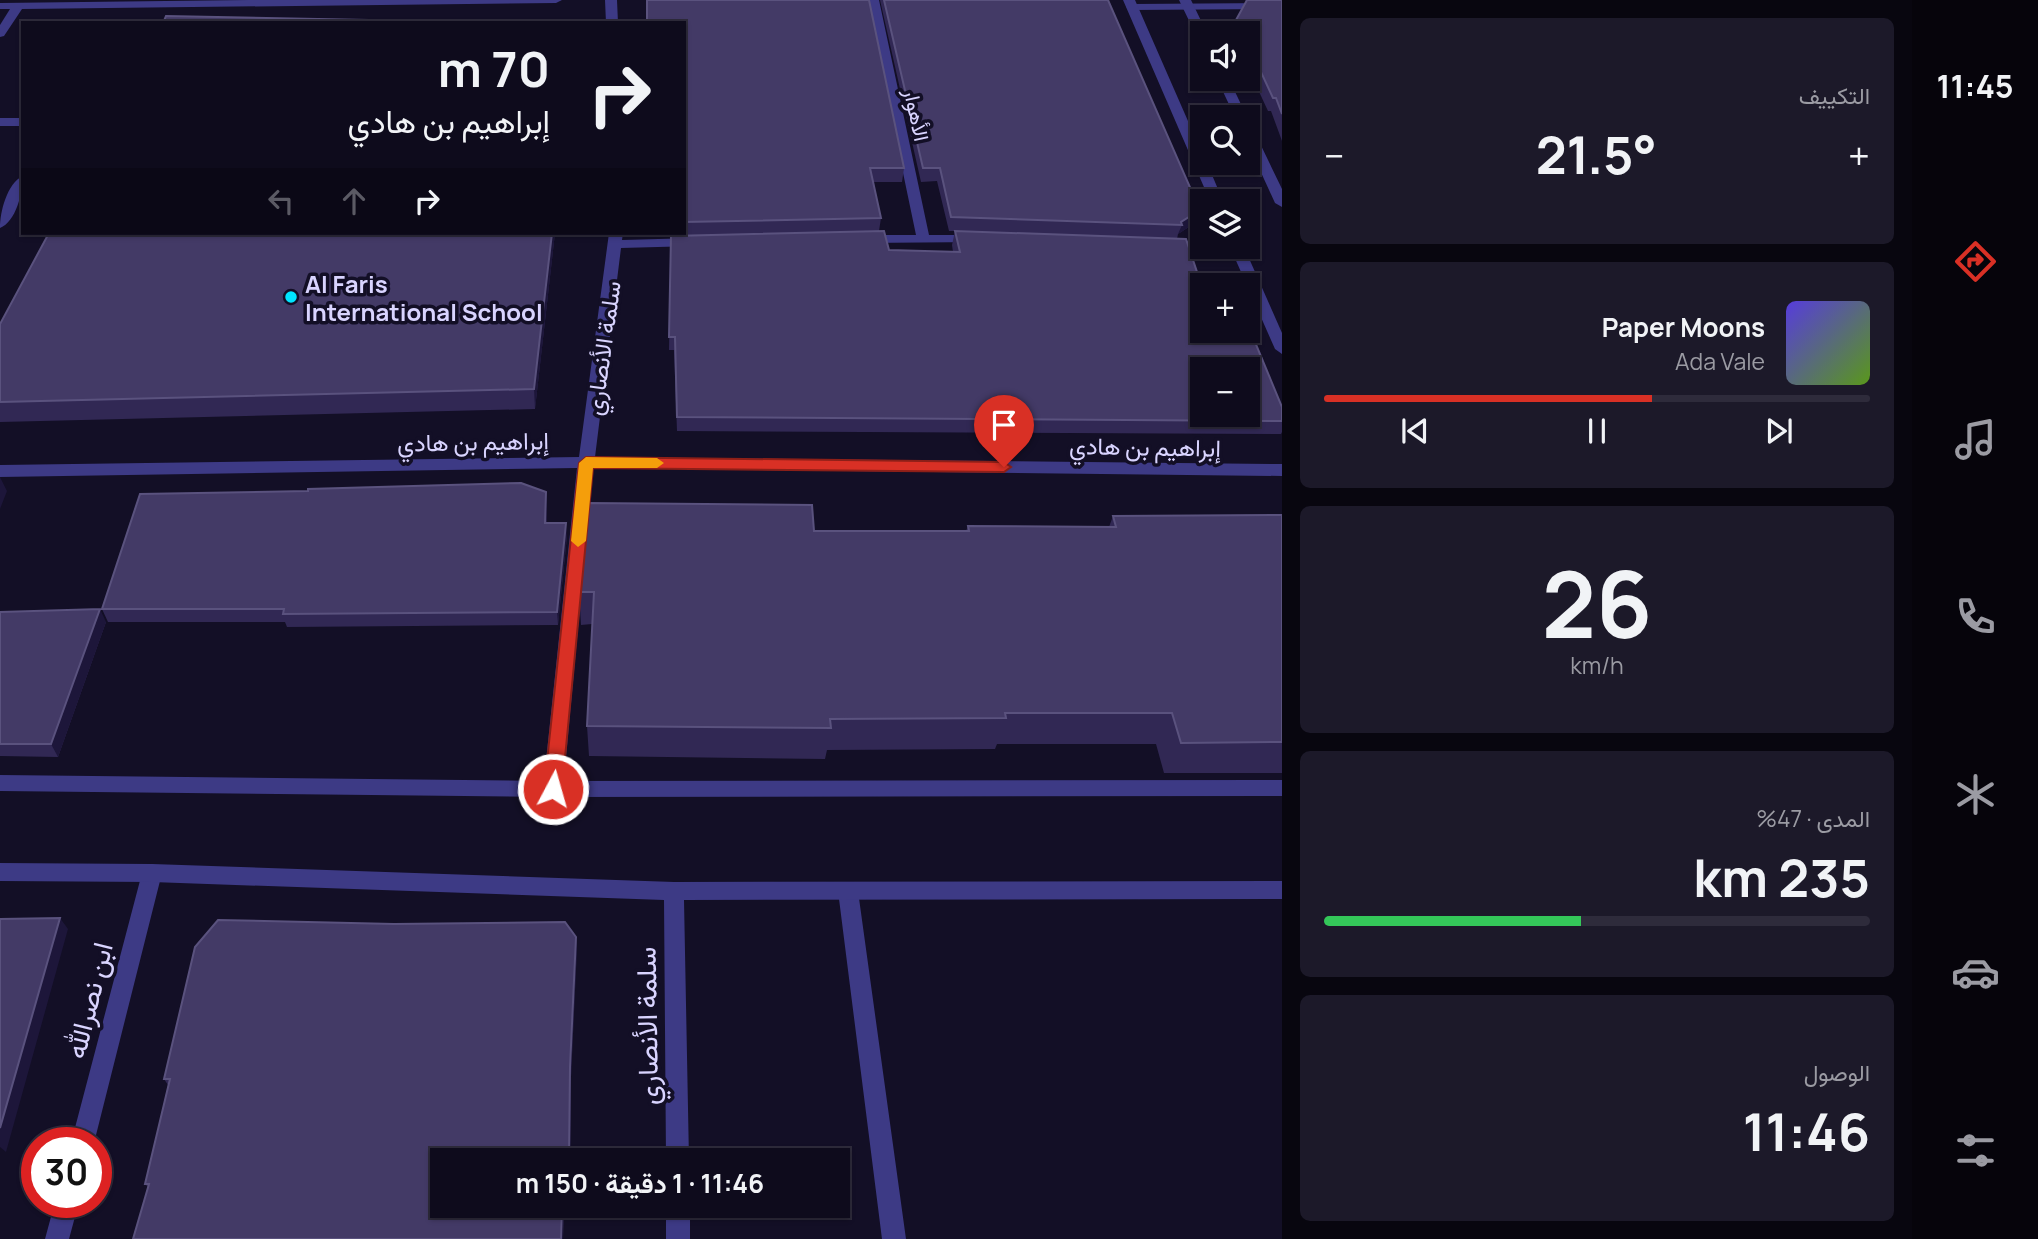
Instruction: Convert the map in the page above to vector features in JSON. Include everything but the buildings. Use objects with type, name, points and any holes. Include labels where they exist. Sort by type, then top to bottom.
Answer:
[{"type":"street","points":[[0,6],[556,0]]},
{"type":"street","points":[[611,0],[612,21]]},
{"type":"street","name":"الأهوار","points":[[873,0],[923,237]]},
{"type":"street","points":[[1187,3],[1195,21]]},
{"type":"street","points":[[1212,189],[1130,4],[1282,5]]},
{"type":"street","points":[[0,34],[18,6]]},
{"type":"street","points":[[0,122],[21,122]]},
{"type":"street","points":[[1260,156],[1282,203]]},
{"type":"street","points":[[0,224],[21,184]]},
{"type":"street","points":[[853,239],[923,237],[993,240]]},
{"type":"street","points":[[616,238],[713,242]]},
{"type":"street","name":"سلمة الأنصاري","points":[[553,789],[586,463],[616,238]]},
{"type":"street","points":[[1146,245],[1190,246]]},
{"type":"street","points":[[1242,259],[1282,349]]},
{"type":"street","name":"إبراهيم بن هادي","points":[[0,471],[586,463],[1282,470]]},
{"type":"street","points":[[0,783],[553,789],[1282,788]]},
{"type":"street","points":[[0,872],[152,873],[674,891],[1282,890]]},
{"type":"street","name":"ابن نصرالله","points":[[86,1127],[152,873]]},
{"type":"street","name":"سلمة الأنصاري","points":[[674,891],[677,1148]]},
{"type":"street","points":[[848,891],[894,1239]]},
{"type":"street","points":[[57,1239],[63,1218]]},
{"type":"street","points":[[678,1218],[678,1239]]},
{"type":"slow traffic","points":[[578,541],[586,463],[657,463]]},
{"type":"place","name":"Al Faris International School","points":[[291,297]]},
{"type":"route","points":[[553,789],[586,463],[1004,467]]}]
